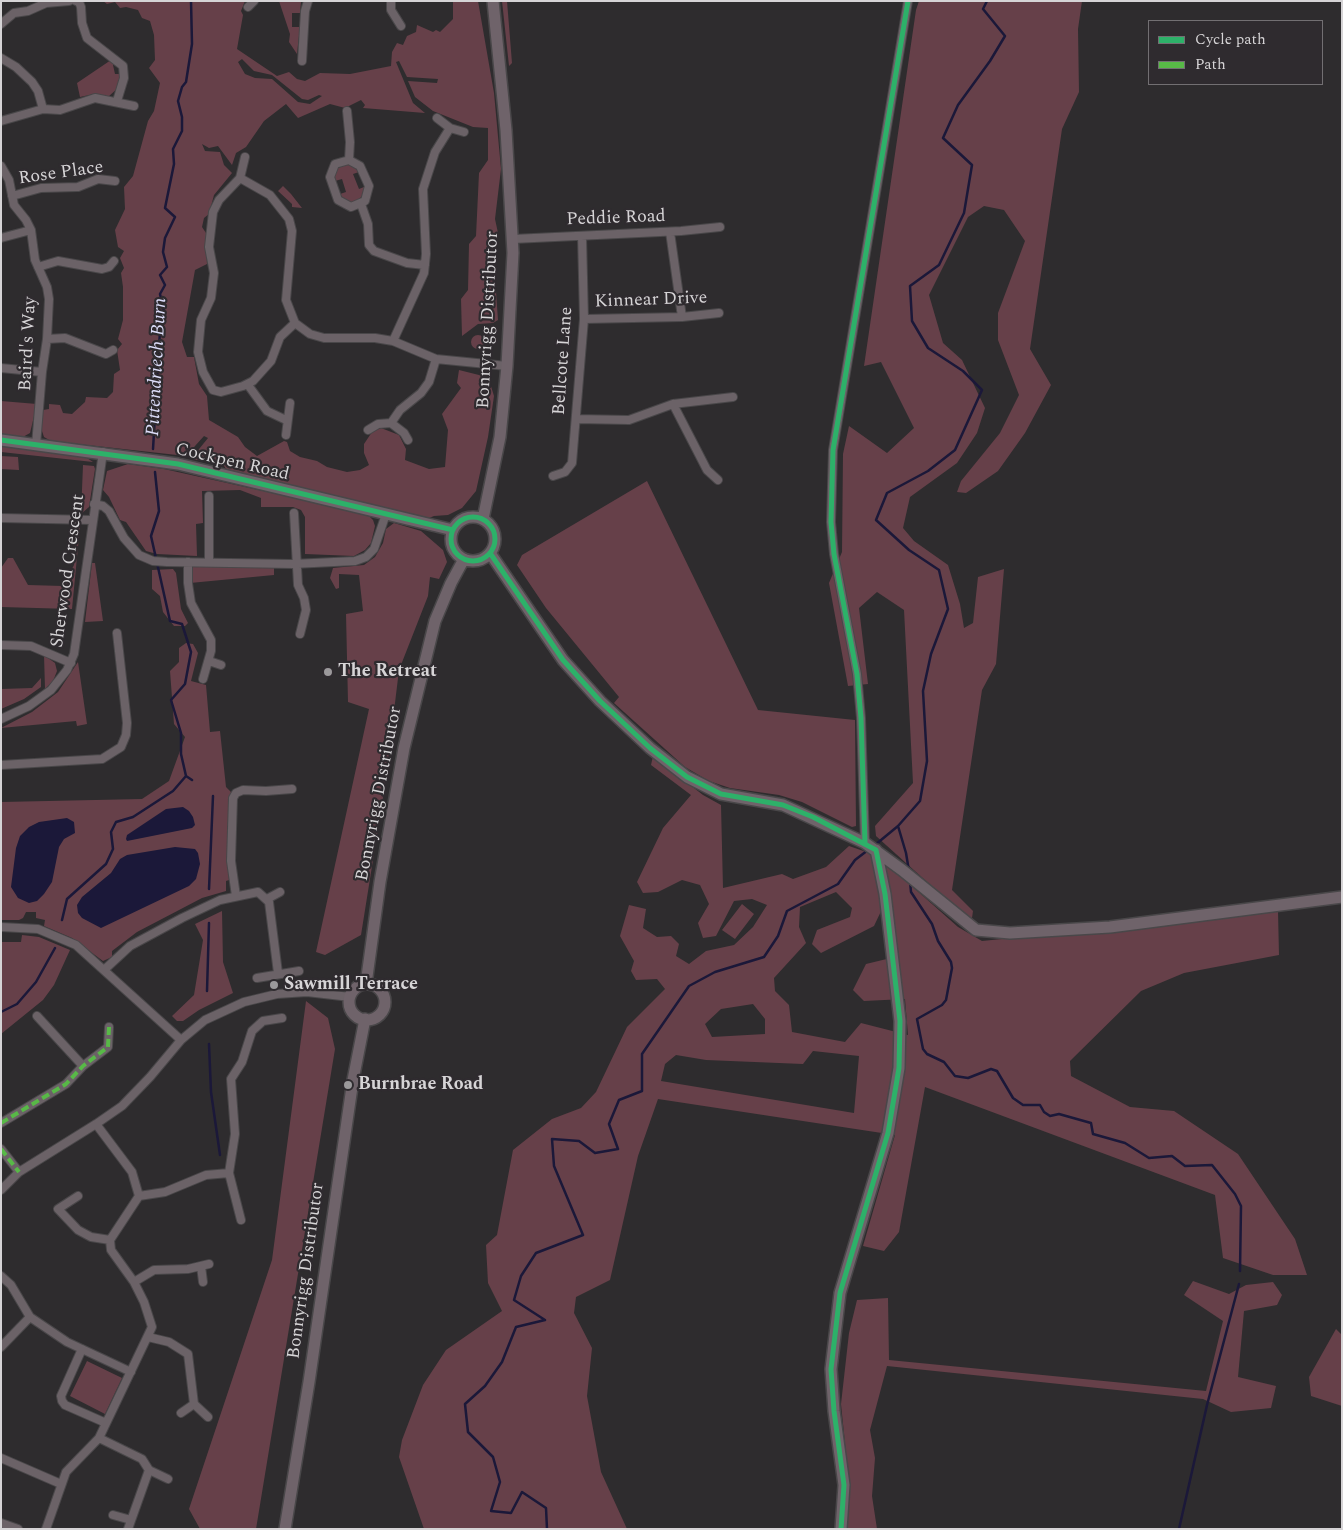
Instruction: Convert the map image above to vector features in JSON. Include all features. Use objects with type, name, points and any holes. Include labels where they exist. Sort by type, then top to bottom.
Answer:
[{"type":"main road","name":"Bonnyrigg Distributor","points":[[483,518],[500,437],[508,366],[513,239],[506,130],[493,1]]},
{"type":"main road","name":"Cockpen Road","points":[[1,440],[102,452],[178,464],[453,530]]},
{"type":"main road","points":[[465,518],[483,518],[492,527],[495,534],[494,547],[478,560],[464,559],[458,555],[451,543],[453,530],[465,518]]},
{"type":"main road","points":[[490,552],[563,660],[642,741],[680,772],[721,794],[783,805],[865,843],[909,875],[976,930],[1010,933],[1110,927],[1342,896]]},
{"type":"main road","name":"Bonnyrigg Distributor","points":[[366,984],[380,882],[404,748],[436,622],[451,582],[464,559]]},
{"type":"main road","points":[[841,1529],[844,1485],[834,1411],[831,1369],[838,1312],[849,1262],[888,1133],[899,1068],[900,1021],[885,894],[876,850]]},
{"type":"main road","points":[[366,984],[375,986],[380,990],[385,1002],[379,1014],[365,1019],[353,1013],[349,1003],[350,997],[354,990],[366,984]]},
{"type":"main road","name":"Bonnyrigg Distributor","points":[[284,1529],[309,1382],[354,1074],[365,1019]]},
{"type":"street","points":[[1,24],[14,14],[28,11],[46,2],[69,1]]},
{"type":"street","points":[[78,1],[87,38],[123,66],[124,78],[117,101]]},
{"type":"street","points":[[302,61],[305,10],[308,1]]},
{"type":"street","points":[[392,1],[390,10],[400,26]]},
{"type":"street","points":[[865,843],[861,718],[857,674],[834,554],[832,522],[834,450],[908,1]]},
{"type":"street","points":[[1,58],[16,67],[35,86],[43,108]]},
{"type":"street","points":[[1,121],[43,108],[60,110],[95,98],[134,106]]},
{"type":"street","points":[[347,111],[350,142],[349,160]]},
{"type":"street","points":[[436,118],[450,128],[464,132]]},
{"type":"street","points":[[393,341],[424,274],[423,189],[435,152],[450,128]]},
{"type":"street","points":[[245,157],[240,178],[218,200],[214,207],[210,242],[214,273],[211,298],[201,320],[198,352],[203,372],[216,392],[248,384],[268,365],[280,337],[295,323]]},
{"type":"street","points":[[349,160],[360,166],[369,186],[367,197],[361,204],[351,207],[342,204],[336,196],[330,173],[335,164],[349,160]]},
{"type":"street","name":"Baird's Way","points":[[1,166],[9,180],[15,208],[26,220],[31,230],[38,267],[47,287],[49,299],[48,339],[42,372],[36,445]]},
{"type":"street","points":[[240,178],[270,195],[288,219],[292,231],[285,290],[288,308],[295,323],[310,334],[324,338],[375,338],[393,341],[436,359],[508,366]]},
{"type":"street","name":"Rose Place","points":[[12,196],[41,188],[78,187],[98,179],[115,181]]},
{"type":"street","points":[[361,204],[368,224],[369,245],[374,251],[407,262],[425,264]]},
{"type":"street","name":"Peddie Road","points":[[513,239],[670,232],[720,227]]},
{"type":"street","points":[[1,238],[31,230]]},
{"type":"street","points":[[670,232],[682,317]]},
{"type":"street","name":"Bellcote Lane","points":[[553,476],[565,472],[572,463],[584,318],[582,236]]},
{"type":"street","points":[[38,267],[58,261],[102,269],[109,268],[114,261]]},
{"type":"street","name":"Kinnear Drive","points":[[584,318],[682,317],[719,313]]},
{"type":"street","points":[[48,339],[65,338],[106,354],[113,350]]},
{"type":"street","points":[[391,423],[400,410],[421,393],[429,382],[436,359]]},
{"type":"street","points":[[1,368],[42,372]]},
{"type":"street","points":[[248,384],[267,411],[286,420]]},
{"type":"street","points":[[576,419],[629,420],[673,404],[733,397]]},
{"type":"street","points":[[286,435],[286,420],[290,403]]},
{"type":"street","points":[[673,404],[707,470],[718,480]]},
{"type":"street","points":[[368,430],[378,424],[391,423],[404,433],[408,440]]},
{"type":"street","name":"Sherwood Crescent","points":[[1,719],[29,706],[52,690],[70,663],[77,643],[102,452]]},
{"type":"street","points":[[208,496],[209,562]]},
{"type":"street","points":[[94,504],[103,506],[109,511],[129,545],[140,555],[152,561],[167,562],[296,564],[355,561],[366,557],[374,549],[386,514]]},
{"type":"street","points":[[294,513],[298,585],[304,598],[306,610],[300,634]]},
{"type":"street","points":[[1,518],[92,520]]},
{"type":"street","points":[[188,562],[188,583],[191,602],[211,640],[209,660],[203,679]]},
{"type":"street","points":[[1,765],[102,759],[121,746],[126,735],[127,724],[117,633]]},
{"type":"street","points":[[1,645],[31,646],[70,663]]},
{"type":"street","points":[[209,660],[221,664]]},
{"type":"street","points":[[236,896],[231,861],[233,798],[236,792],[292,788]]},
{"type":"street","points":[[104,970],[139,940],[190,914],[236,896],[258,892],[267,899],[278,973]]},
{"type":"street","points":[[267,899],[280,892]]},
{"type":"street","points":[[1,927],[30,927],[52,933],[76,945],[180,1040]]},
{"type":"street","points":[[257,978],[299,971]]},
{"type":"street","points":[[1,1190],[19,1172],[122,1106],[150,1077],[180,1040],[196,1026],[214,1015],[260,997],[292,992],[350,997]]},
{"type":"street","points":[[37,1016],[84,1066]]},
{"type":"street","points":[[241,1220],[229,1173],[235,1134],[231,1079],[242,1062],[252,1032],[263,1021],[282,1018]]},
{"type":"street","points":[[1,1123],[66,1084],[84,1066],[108,1047],[109,1027]]},
{"type":"street","points":[[96,1124],[132,1172],[139,1196]]},
{"type":"street","points":[[1,1149],[19,1172]]},
{"type":"street","points":[[46,1529],[66,1472],[99,1438],[152,1327],[144,1302],[134,1282],[111,1250],[110,1240],[139,1196],[165,1192],[206,1175],[229,1173]]},
{"type":"street","points":[[78,1196],[58,1209],[78,1230],[91,1237],[110,1240]]},
{"type":"street","points":[[134,1282],[154,1270],[188,1269],[210,1264]]},
{"type":"street","points":[[201,1266],[203,1282]]},
{"type":"street","points":[[1,1276],[11,1285],[30,1317],[82,1349],[131,1372]]},
{"type":"street","points":[[1,1347],[30,1317]]},
{"type":"street","points":[[148,1337],[169,1342],[188,1354],[194,1404],[208,1417]]},
{"type":"street","points":[[82,1349],[61,1396],[62,1402],[106,1423]]},
{"type":"street","points":[[181,1413],[194,1404]]},
{"type":"street","points":[[99,1438],[142,1460],[149,1470],[168,1479]]},
{"type":"street","points":[[2,1455],[61,1484]]},
{"type":"street","points":[[128,1529],[149,1470]]},
{"type":"street","points":[[113,1515],[131,1520]]},
{"type":"street","points":[[1,1523],[18,1529]]},
{"type":"shaded area","points":[[103,1],[245,1],[241,11],[243,15],[237,49],[277,76],[289,72],[297,79],[305,81],[320,73],[350,74],[391,66],[392,52],[397,43],[403,45],[407,36],[416,32],[417,25],[433,32],[436,30],[440,32],[453,19],[453,1],[478,1],[494,93],[501,169],[495,219],[498,233],[494,263],[498,320],[493,323],[478,324],[462,336],[461,299],[468,290],[469,244],[476,236],[479,173],[488,160],[488,128],[473,127],[433,111],[415,97],[408,81],[437,83],[438,79],[407,77],[399,61],[396,62],[413,103],[425,113],[363,108],[365,105],[361,100],[345,108],[330,104],[298,118],[286,104],[264,121],[246,147],[236,153],[232,165],[218,146],[209,148],[202,144],[205,151],[220,152],[224,165],[232,173],[214,195],[209,214],[204,218],[202,227],[206,233],[207,264],[195,270],[182,342],[187,357],[194,357],[199,384],[207,396],[209,420],[238,437],[245,447],[257,456],[284,441],[287,442],[290,451],[300,457],[347,472],[360,470],[369,465],[364,453],[364,444],[372,432],[381,428],[399,435],[406,449],[405,460],[429,469],[445,467],[448,430],[442,414],[461,388],[457,383],[459,370],[483,376],[490,383],[494,396],[488,437],[476,491],[462,508],[448,515],[434,516],[424,520],[226,469],[223,464],[191,459],[208,438],[204,436],[186,456],[51,441],[44,437],[41,428],[43,410],[49,409],[49,404],[60,405],[63,413],[72,414],[85,402],[86,397],[107,398],[113,392],[114,374],[120,370],[117,350],[122,344],[118,339],[123,320],[121,273],[124,268],[120,258],[124,251],[118,247],[115,230],[125,209],[124,187],[133,176],[148,121],[154,111],[160,83],[149,68],[155,60],[154,35],[150,21],[142,18],[138,10],[126,7],[120,8],[115,2],[107,4]],"holes":[[[242,59],[254,71],[272,75],[302,99],[308,100],[319,95],[322,96],[310,104],[298,102],[272,79],[255,78],[245,74],[238,62]]]},
{"type":"shaded area","points":[[279,1],[301,1],[300,13],[292,13],[292,27],[300,27],[297,54],[289,42],[290,34]]},
{"type":"shaded area","points":[[502,1],[507,1],[512,63],[509,66]]},
{"type":"shaded area","points":[[919,1],[1082,1],[1078,29],[1079,92],[1062,129],[1030,349],[1051,385],[1025,433],[998,471],[966,493],[957,492],[961,481],[1000,433],[1019,395],[998,340],[998,313],[1025,241],[1004,210],[984,206],[968,217],[929,295],[943,343],[962,360],[985,408],[977,433],[957,463],[910,497],[903,528],[914,541],[948,565],[960,604],[964,628],[973,623],[978,577],[1004,569],[996,664],[982,690],[952,890],[973,911],[972,918],[966,917],[876,836],[875,826],[913,783],[904,610],[877,592],[859,608],[868,684],[848,686],[829,583],[842,552],[843,454],[849,426],[887,453],[914,428],[881,362],[864,366],[916,10]]},
{"type":"shaded area","points":[[111,60],[118,64],[113,65],[115,74],[122,74],[119,87],[108,97],[94,94],[80,97],[77,83]]},
{"type":"shaded area","points":[[347,164],[354,166],[359,172],[353,174],[359,189],[364,187],[364,195],[355,202],[348,202],[342,198],[340,194],[346,192],[342,179],[335,181],[334,178],[338,168]]},
{"type":"shaded area","points":[[283,186],[302,208],[292,207],[292,204],[278,191]]},
{"type":"shaded area","points":[[475,335],[481,335],[485,342],[481,349],[475,349],[471,345],[471,339]]},
{"type":"shaded area","points":[[1,401],[37,404],[30,433],[21,438],[1,435]]},
{"type":"shaded area","points":[[1,446],[84,456],[93,462],[1,452]]},
{"type":"shaded area","points":[[1,456],[18,457],[19,470],[1,469]]},
{"type":"shaded area","points":[[128,464],[164,469],[367,514],[373,520],[375,526],[371,543],[365,550],[354,556],[305,554],[305,517],[301,510],[293,507],[261,507],[261,498],[240,490],[202,491],[203,523],[196,524],[197,556],[157,554],[146,551],[126,522],[120,520],[109,497],[103,490],[107,471]]},
{"type":"shaded area","points":[[83,465],[94,466],[95,469],[89,507],[81,514]]},
{"type":"shaded area","points":[[647,481],[758,710],[855,720],[856,826],[852,827],[802,802],[779,795],[730,788],[709,781],[685,767],[614,703],[619,697],[546,608],[517,565],[522,555]]},
{"type":"shaded area","points":[[394,523],[421,531],[443,550],[447,562],[439,579],[430,577],[428,596],[399,670],[385,785],[361,935],[325,955],[316,952],[369,709],[348,702],[346,614],[363,611],[359,575],[339,574],[339,588],[336,589],[330,578],[333,568],[364,565],[375,557],[383,543],[386,529]]},
{"type":"shaded area","points":[[75,526],[80,526],[72,609],[1,607],[1,568],[8,558],[13,558],[28,585],[63,586],[74,565]]},
{"type":"shaded area","points":[[92,563],[95,563],[103,621],[85,622]]},
{"type":"shaded area","points":[[193,564],[274,565],[274,575],[190,583]]},
{"type":"shaded area","points":[[173,569],[176,573],[181,609],[188,623],[185,626],[174,626],[163,612],[160,596],[152,589],[152,570]]},
{"type":"shaded area","points":[[186,643],[193,644],[198,653],[191,681],[206,685],[210,732],[220,731],[226,787],[231,792],[227,836],[229,880],[226,881],[226,891],[202,898],[137,932],[112,951],[112,957],[103,961],[72,938],[44,926],[45,920],[36,918],[36,912],[26,912],[23,918],[19,920],[1,920],[1,802],[142,799],[169,781],[185,737],[174,724],[170,671],[179,662],[179,648]]},
{"type":"shaded area","points":[[44,655],[55,663],[57,671],[53,681],[45,689]]},
{"type":"shaded area","points":[[78,662],[87,724],[77,726],[76,721],[1,728],[32,712],[58,692]]},
{"type":"shaded area","points":[[41,678],[41,687],[24,699],[1,709],[1,689],[32,688]]},
{"type":"shaded area","points":[[653,756],[703,795],[721,805],[723,888],[782,874],[793,879],[826,867],[849,846],[872,854],[884,905],[874,926],[821,953],[812,944],[817,930],[850,917],[852,908],[836,892],[800,907],[799,927],[806,943],[774,978],[775,991],[789,1005],[792,1032],[845,1042],[861,1023],[908,1035],[905,999],[864,1001],[853,990],[866,964],[899,956],[884,868],[888,865],[958,927],[982,941],[1278,911],[1279,955],[1184,973],[1141,991],[1070,1061],[1071,1076],[1130,1107],[1174,1111],[1238,1154],[1295,1239],[1307,1275],[1273,1275],[1223,1258],[1215,1195],[925,1087],[899,1232],[884,1251],[863,1246],[895,1135],[658,1099],[638,1156],[610,1280],[576,1297],[574,1313],[592,1348],[587,1396],[601,1472],[627,1529],[424,1529],[399,1457],[402,1440],[423,1385],[446,1350],[502,1311],[488,1283],[486,1245],[497,1235],[513,1150],[552,1119],[581,1108],[596,1092],[627,1027],[665,989],[657,979],[636,980],[631,971],[634,961],[620,936],[629,905],[646,909],[643,928],[657,937],[671,936],[679,944],[676,956],[689,964],[706,951],[734,945],[753,927],[767,905],[752,899],[734,901],[716,936],[703,938],[698,923],[709,904],[700,885],[682,880],[658,892],[643,893],[637,882],[663,828],[691,795],[651,765]],"holes":[[[753,1004],[765,1019],[765,1034],[712,1037],[705,1024],[721,1009]],[[813,1051],[859,1056],[854,1113],[661,1081],[665,1064],[676,1055],[706,1060],[803,1064]]]},
{"type":"shaded area","points":[[183,807],[193,817],[195,825],[192,828],[127,841],[127,835],[166,809]]},
{"type":"shaded area","points":[[67,818],[74,822],[75,833],[64,839],[59,847],[52,882],[37,901],[29,903],[18,898],[11,887],[16,848],[20,836],[29,827],[39,822]]},
{"type":"shaded area","points":[[175,847],[195,849],[198,853],[200,864],[196,879],[189,886],[101,928],[82,918],[78,913],[77,905],[82,897],[111,873],[120,859],[127,855]]},
{"type":"shaded area","points":[[742,904],[754,914],[735,939],[722,930]]},
{"type":"shaded area","points":[[222,911],[223,962],[233,993],[199,1010],[183,1021],[177,1021],[172,1016],[194,995],[203,940],[195,924]]},
{"type":"shaded area","points":[[22,935],[39,937],[70,950],[54,985],[43,1000],[1,1034],[1,942],[21,942]]},
{"type":"shaded area","points":[[306,1001],[328,1018],[335,1049],[256,1529],[200,1529],[189,1509],[272,1260]]},
{"type":"shaded area","points":[[1193,1281],[1229,1294],[1246,1285],[1273,1282],[1282,1295],[1277,1305],[1244,1311],[1238,1377],[1276,1386],[1271,1408],[1231,1412],[1203,1399],[887,1366],[870,1430],[875,1458],[872,1496],[877,1529],[846,1529],[848,1473],[841,1404],[849,1333],[857,1300],[888,1298],[889,1360],[1206,1391],[1223,1321],[1184,1295]]},
{"type":"shaded area","points":[[1336,1329],[1342,1335],[1342,1406],[1311,1396],[1309,1377]]},
{"type":"shaded area","points":[[87,1361],[122,1378],[105,1414],[70,1396]]},
{"type":"waterway","name":"Pittendriech Burn","points":[[153,449],[160,331],[165,316],[160,294],[165,285],[160,275],[167,267],[163,252],[165,238],[175,217],[165,208],[174,164],[173,149],[182,131],[182,117],[178,101],[182,87],[186,82],[192,44],[191,1]]},
{"type":"waterway","points":[[875,845],[898,826],[920,801],[927,761],[923,691],[931,654],[948,609],[939,570],[909,550],[876,520],[887,493],[928,471],[955,450],[982,390],[963,371],[928,348],[912,321],[910,286],[939,265],[964,213],[972,165],[943,138],[958,105],[990,61],[1005,36],[983,9],[987,1]]},
{"type":"waterway","name":"Pittendriech Burn","points":[[62,920],[67,899],[106,864],[113,849],[111,832],[116,822],[133,817],[173,791],[186,776],[181,754],[181,733],[171,700],[185,684],[191,652],[182,624],[170,621],[151,536],[159,511],[155,472]]},
{"type":"waterway","name":"Pittendriech Burn","points":[[186,776],[192,780]]},
{"type":"waterway","points":[[209,889],[213,796]]},
{"type":"waterway","points":[[898,826],[909,871]]},
{"type":"waterway","points":[[547,1529],[546,1508],[522,1492],[511,1513],[491,1511],[500,1482],[493,1457],[468,1432],[465,1404],[485,1386],[502,1362],[516,1327],[545,1320],[514,1300],[521,1276],[536,1253],[583,1235],[554,1166],[552,1139],[579,1141],[595,1153],[618,1149],[609,1124],[619,1100],[642,1091],[642,1054],[689,986],[715,972],[764,957],[778,936],[787,911],[838,884],[855,860],[868,850]]},
{"type":"waterway","points":[[910,881],[911,892],[932,924],[938,941],[951,962],[952,968],[946,1000],[942,1005],[917,1019],[923,1049],[927,1054],[944,1062],[955,1076],[968,1078],[991,1069],[997,1071],[1013,1098],[1023,1105],[1040,1105],[1044,1112],[1050,1116],[1059,1114],[1091,1123],[1093,1134],[1125,1143],[1149,1158],[1172,1156],[1185,1166],[1212,1165],[1235,1194],[1241,1206],[1240,1271]]},
{"type":"waterway","points":[[207,991],[209,923]]},
{"type":"waterway","name":"Pittendriech Burn","points":[[1,1012],[17,1004],[36,982],[55,948]]},
{"type":"waterway","points":[[209,1044],[211,1092],[220,1155]]},
{"type":"waterway","points":[[1179,1529],[1207,1405],[1239,1284]]},
{"type":"marked path","points":[[1,1123],[66,1084],[83,1066],[108,1047],[109,1027]]},
{"type":"marked path","points":[[1,1149],[19,1172]]},
{"type":"cycle path","points":[[865,843],[861,718],[857,674],[834,554],[831,522],[833,450],[908,1]]},
{"type":"cycle path","points":[[1,440],[178,464],[453,530]]},
{"type":"cycle path","points":[[469,517],[477,517],[489,523],[495,539],[489,555],[477,561],[469,561],[457,555],[451,543],[451,535],[457,523],[469,517]]},
{"type":"cycle path","points":[[490,553],[563,660],[600,701],[650,748],[687,777],[721,794],[783,805],[813,817],[876,850],[885,894],[900,1021],[899,1068],[888,1133],[840,1293],[831,1369],[834,1411],[844,1485],[841,1529]]},
{"type":"place","name":"The Retreat","points":[[328,672]]},
{"type":"place","name":"Sawmill Terrace","points":[[274,985]]},
{"type":"place","name":"Burnbrae Road","points":[[348,1085]]}]
